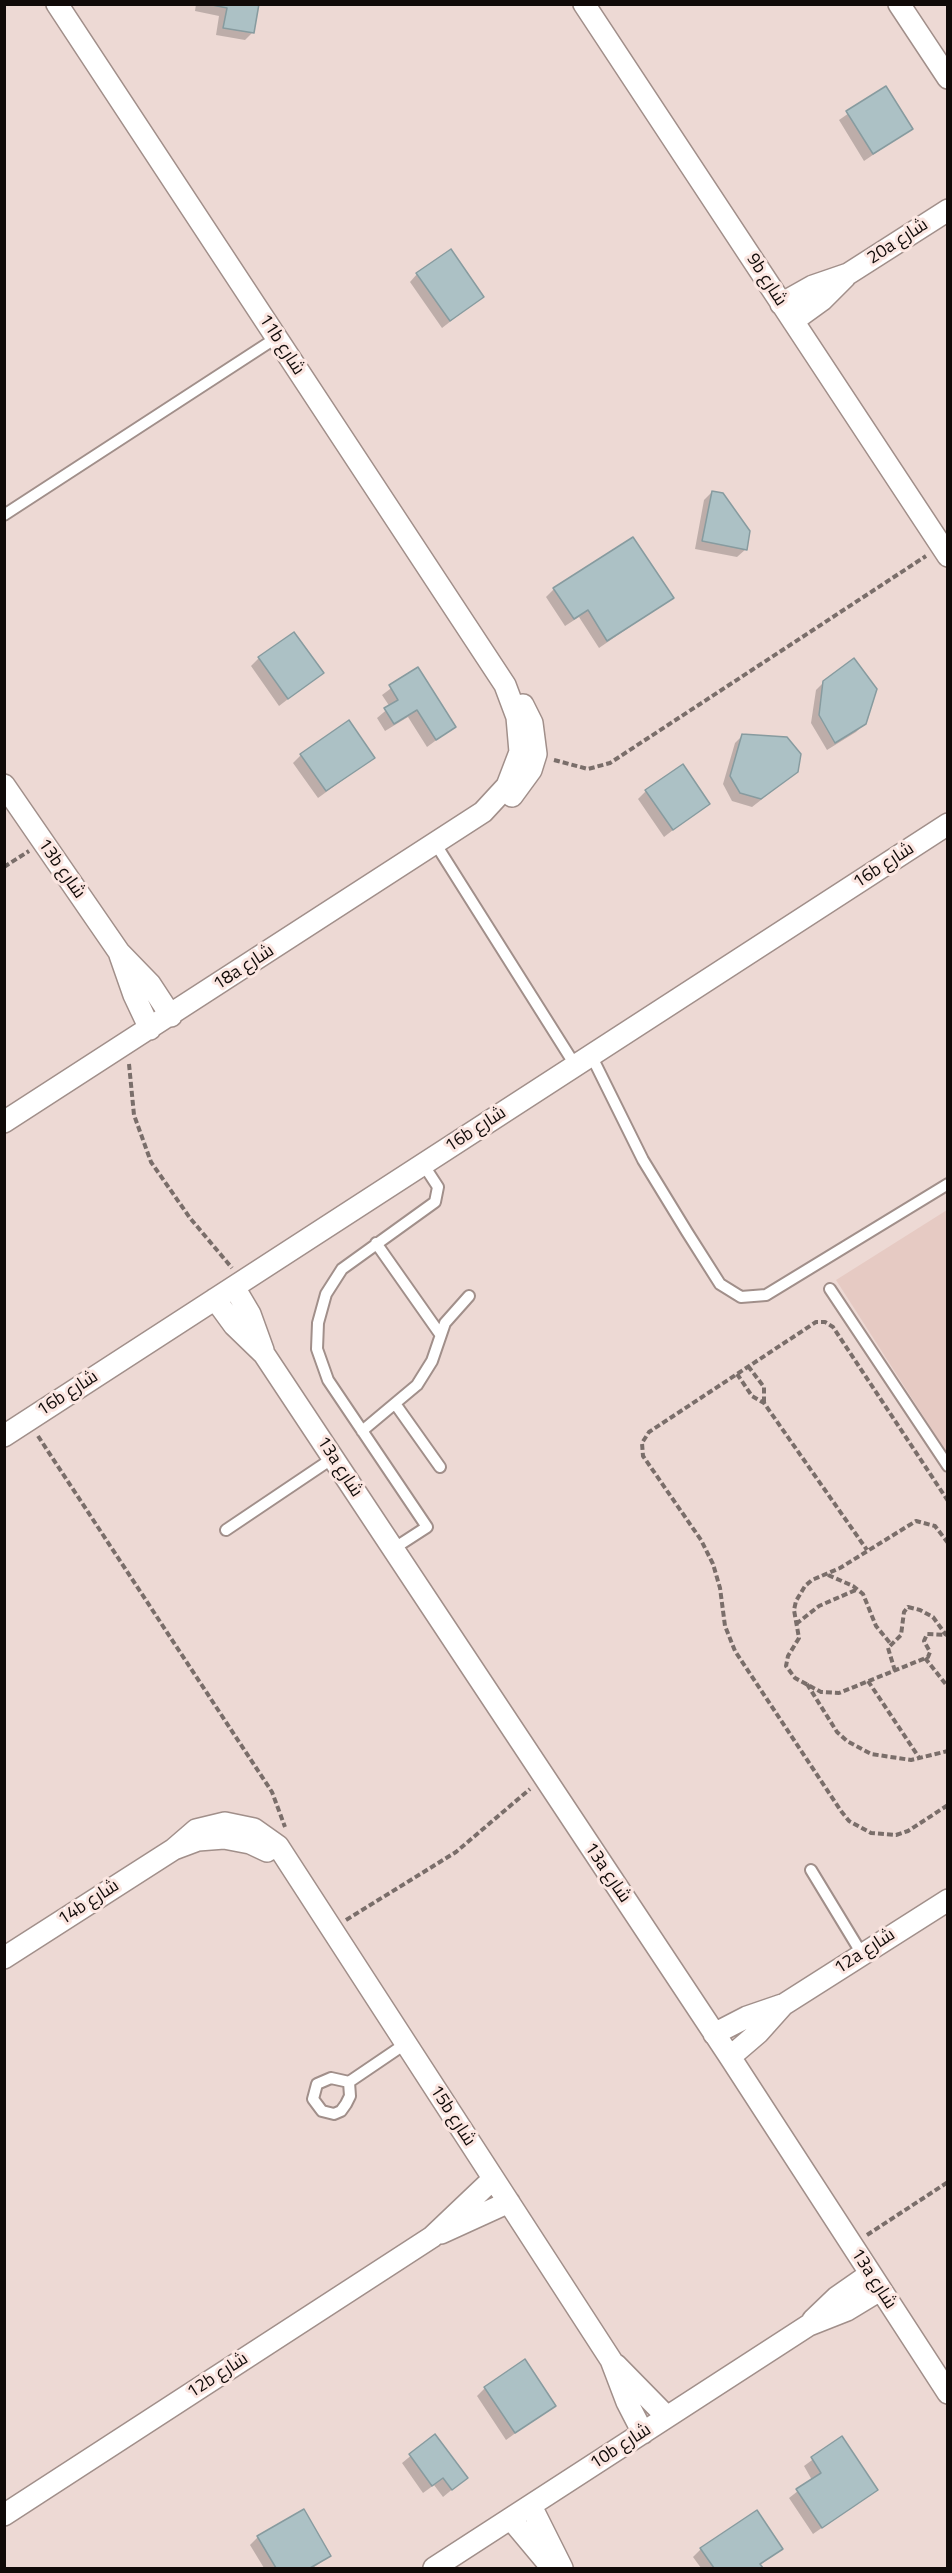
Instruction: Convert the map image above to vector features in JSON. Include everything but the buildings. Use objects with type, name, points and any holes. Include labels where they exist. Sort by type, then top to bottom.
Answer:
[{"type":"street","name":"11b شارع","points":[[57,4],[505,685],[517,696],[532,723],[528,753]]},
{"type":"street","name":"9b شارع","points":[[584,4],[945,551]]},
{"type":"street","points":[[899,4],[948,78]]},
{"type":"street","name":"20a شارع","points":[[787,313],[813,286],[848,274],[948,210]]},
{"type":"street","name":"18a شارع","points":[[4,1122],[483,812],[507,786],[528,753]]},
{"type":"street","name":"13b شارع","points":[[4,785],[119,952],[150,984],[171,1016]]},
{"type":"street","name":"16b شارع","points":[[4,1436],[948,824]]},
{"type":"street","name":"13b شارع","points":[[119,952],[134,995],[150,1029]]},
{"type":"street","name":"13a شارع","points":[[238,1284],[264,1354]]},
{"type":"street","name":"13a شارع","points":[[215,1299],[234,1325],[264,1354],[730,2057],[948,2393]]},
{"type":"street","name":"14b شارع","points":[[4,1958],[174,1849],[184,1838],[203,1828],[225,1823],[238,1832]]},
{"type":"street","name":"15b شارع","points":[[238,1832],[273,1855],[293,1872],[611,2360],[627,2402],[643,2433]]},
{"type":"street","name":"12a شارع","points":[[714,2034],[747,2017],[783,2005],[948,1900]]},
{"type":"street","name":"12a شارع","points":[[730,2057],[758,2033],[783,2005]]},
{"type":"street","name":"12b شارع","points":[[432,2237],[493,2180]]},
{"type":"street","name":"12b شارع","points":[[4,2515],[432,2237],[509,2202]]},
{"type":"street","name":"10b شارع","points":[[434,2568],[809,2325],[847,2310],[875,2282]]},
{"type":"street","name":"15b شارع","points":[[611,2360],[668,2417]]},
{"type":"street","points":[[531,2506],[562,2568]]},
{"type":"street","points":[[510,2519],[552,2568]]},
{"type":"lane","points":[[4,515],[276,338]]},
{"type":"lane","points":[[435,843],[583,1060],[720,1284],[741,1297],[754,1298],[766,1295],[948,1184]]},
{"type":"lane","points":[[393,1549],[427,1527],[323,1370],[317,1349],[318,1323],[321,1308],[333,1281],[353,1259],[435,1202],[438,1187],[423,1164]]},
{"type":"lane","points":[[376,1243],[440,1334]]},
{"type":"lane","points":[[830,1289],[948,1466]]},
{"type":"lane","points":[[362,1431],[396,1405],[425,1374],[440,1334],[452,1313],[470,1296]]},
{"type":"lane","points":[[396,1405],[440,1467]]},
{"type":"lane","points":[[226,1530],[333,1458]]},
{"type":"lane","points":[[811,1870],[862,1954]]},
{"type":"lane","points":[[349,2082],[405,2044]]},
{"type":"path","points":[[528,753],[579,768],[595,768],[610,763],[945,551]]},
{"type":"path","points":[[4,867],[43,843]]},
{"type":"path","points":[[122,1046],[130,1067],[134,1115],[151,1162],[238,1284]]},
{"type":"path","points":[[948,1501],[830,1324],[816,1322],[649,1432],[642,1443],[643,1456],[701,1540],[713,1564],[720,1588],[725,1626],[735,1651],[849,1821],[871,1833],[896,1835],[908,1831],[948,1805]]},
{"type":"path","points":[[748,1366],[764,1388],[764,1403]]},
{"type":"path","points":[[737,1374],[752,1396],[764,1403],[867,1551]]},
{"type":"path","points":[[28,1420],[272,1792],[287,1837]]},
{"type":"path","points":[[947,1635],[930,1632],[924,1636],[930,1652],[926,1658],[833,1694],[821,1692],[806,1684],[791,1675],[786,1666],[788,1656],[799,1638],[794,1610],[800,1593],[812,1580],[828,1575],[916,1521],[935,1526],[948,1543]]},
{"type":"path","points":[[828,1575],[858,1589],[866,1599],[876,1626],[890,1643]]},
{"type":"path","points":[[796,1624],[831,1599],[858,1589]]},
{"type":"path","points":[[895,1671],[888,1651],[890,1643],[901,1635],[904,1612],[911,1607],[933,1617],[947,1635]]},
{"type":"path","points":[[926,1658],[948,1687]]},
{"type":"path","points":[[868,1681],[920,1759]]},
{"type":"path","points":[[806,1684],[828,1721],[847,1741],[884,1758],[920,1759],[948,1750]]},
{"type":"path","points":[[330,1930],[456,1852],[519,1797],[545,1779]]},
{"type":"path","points":[[852,2246],[948,2182]]},
{"type":"shaded area","points":[[947,1210],[947,1453],[836,1280]]}]
